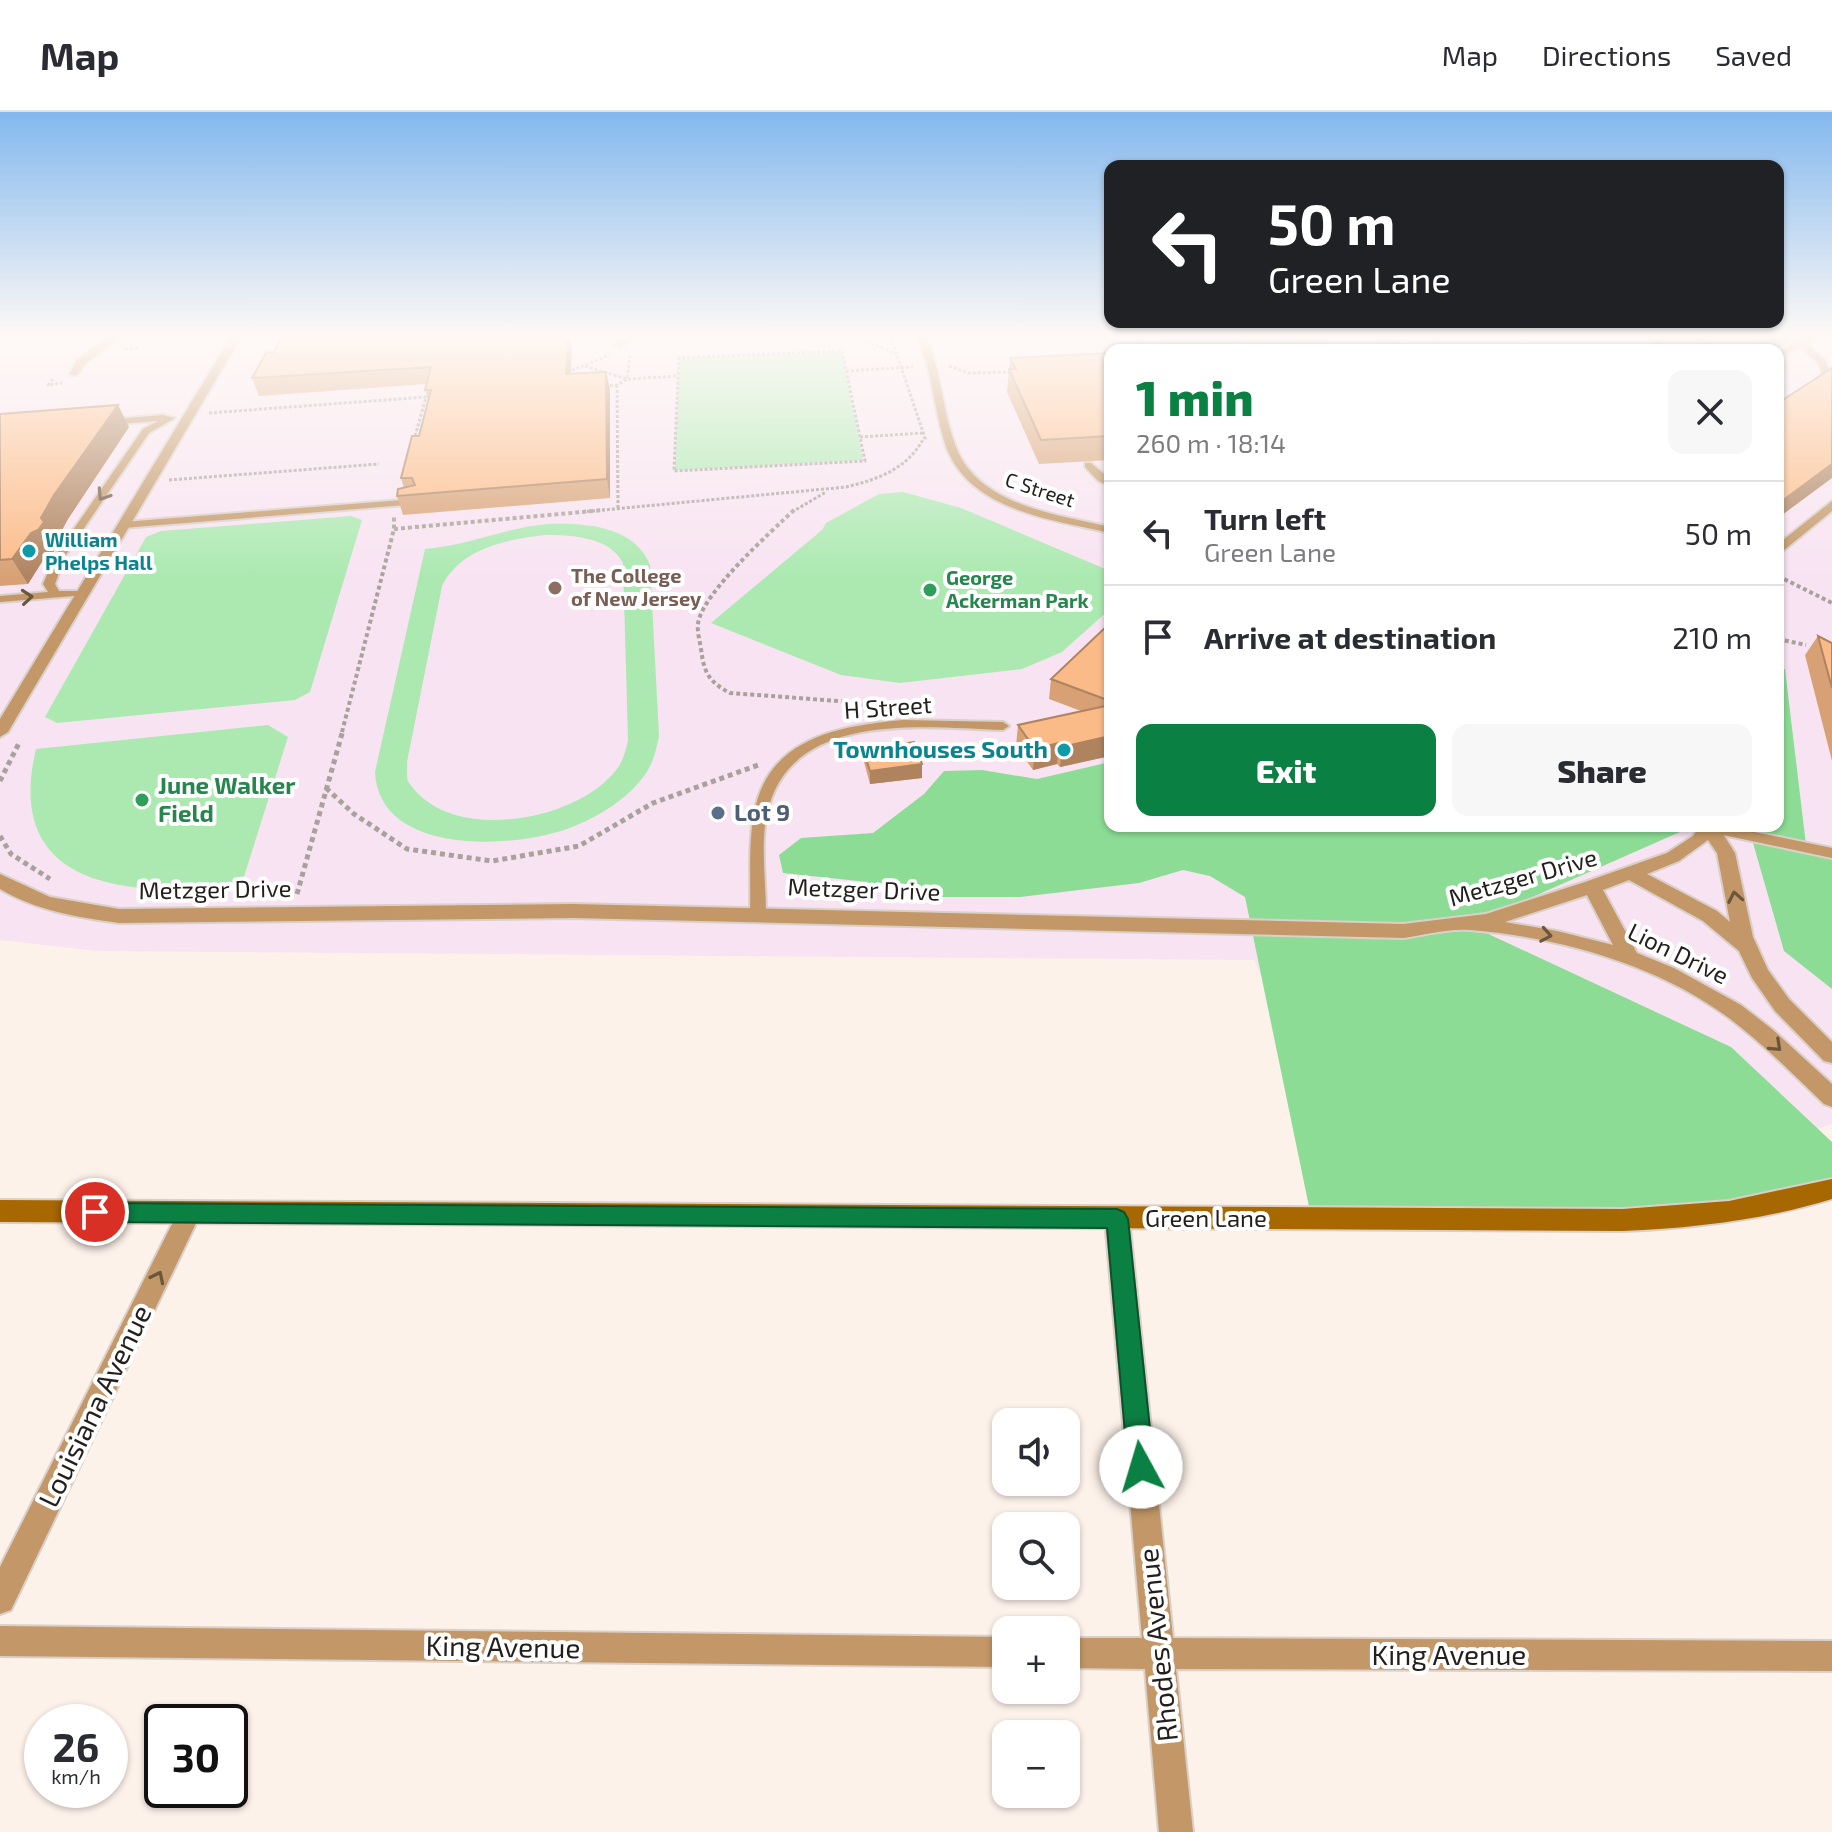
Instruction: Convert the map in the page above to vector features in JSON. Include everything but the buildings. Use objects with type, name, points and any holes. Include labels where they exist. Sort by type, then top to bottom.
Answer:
[{"type":"street","points":[[0,732],[188,417]]},
{"type":"street","points":[[1784,546],[1832,505]]},
{"type":"street","name":"Metzger Drive","points":[[2,884],[27,898],[62,908],[119,916],[452,911],[758,913],[1403,931],[1468,925],[1592,887],[1685,851],[1705,832]]},
{"type":"street","name":"Lion Drive","points":[[1712,832],[1726,853],[1746,946],[1759,973],[1782,1005],[1832,1055]]},
{"type":"street","points":[[1631,873],[1693,905],[1746,946]]},
{"type":"street","points":[[1592,887],[1628,955]]},
{"type":"street","name":"Lion Drive","points":[[1468,925],[1563,938],[1628,955],[1700,989],[1764,1034],[1832,1098]]},
{"type":"street","name":"Green Lane","points":[[0,1211],[1117,1219],[1690,1218],[1779,1203],[1832,1189]]},
{"type":"street","name":"Louisiana Avenue","points":[[0,1599],[189,1213]]},
{"type":"street","name":"Rhodes Avenue","points":[[1117,1219],[1176,1832]]},
{"type":"street","name":"King Avenue","points":[[0,1641],[992,1652]]},
{"type":"street","name":"King Avenue","points":[[1080,1653],[1832,1656]]},
{"type":"lane","points":[[90,423],[178,417]]},
{"type":"lane","name":"C Street","points":[[944,417],[961,470],[985,490],[1025,506],[1104,528]]},
{"type":"lane","points":[[55,594],[49,584],[60,556],[146,431],[171,418]]},
{"type":"lane","points":[[1088,465],[1104,480]]},
{"type":"lane","points":[[123,525],[414,502]]},
{"type":"lane","points":[[0,599],[82,593]]},
{"type":"lane","name":"H Street","points":[[758,913],[761,811],[770,781],[793,754],[833,733],[858,728],[1003,726]]},
{"type":"lane","points":[[1733,832],[1832,853]]},
{"type":"path","points":[[411,451],[420,417]]},
{"type":"path","points":[[617,417],[618,509]]},
{"type":"path","points":[[676,417],[674,471],[865,461],[856,417]]},
{"type":"path","points":[[860,437],[948,433]]},
{"type":"path","points":[[394,529],[831,489],[860,483],[899,468],[917,453],[924,438]]},
{"type":"path","points":[[168,480],[379,464]]},
{"type":"path","points":[[831,489],[795,509],[715,592],[698,625],[704,671],[713,684],[730,693],[852,702],[891,713],[911,725]]},
{"type":"path","points":[[292,915],[355,686],[398,504]]},
{"type":"path","points":[[1784,579],[1832,603]]},
{"type":"path","points":[[1784,640],[1806,645]]},
{"type":"path","points":[[326,788],[354,814],[407,849],[492,861],[579,846],[653,803],[793,754]]},
{"type":"path","points":[[0,836],[11,854],[54,881]]},
{"type":"path","points":[[283,894],[298,893]]},
{"type":"shaded area","name":"The College of New Jersey","points":[[0,417],[1104,417],[1104,832],[1784,832],[1784,417],[1832,417],[1832,1124],[1753,1152],[1352,1171],[1254,960],[96,951],[0,940]]},
{"type":"green space","points":[[677,417],[854,417],[863,460],[675,470]]},
{"type":"green space","name":"George Ackerman Park","points":[[903,492],[961,508],[1104,568],[1104,614],[1062,652],[1022,669],[900,683],[841,675],[711,623],[822,530],[826,523],[879,494]]},
{"type":"green space","points":[[351,516],[362,520],[310,692],[295,700],[57,723],[45,717],[146,537],[161,531]]},
{"type":"green space","points":[[547,524],[592,526],[620,534],[642,552],[650,565],[659,736],[652,762],[635,787],[613,806],[587,821],[546,835],[468,841],[416,829],[396,816],[381,797],[375,772],[425,549]],"holes":[[[544,535],[599,542],[609,547],[623,563],[628,740],[623,759],[600,786],[552,811],[496,820],[469,818],[445,811],[424,799],[408,781],[407,774],[442,586],[450,573],[472,554],[500,543]]]},
{"type":"green space","points":[[1785,669],[1807,853],[1832,857],[1832,989],[1784,951],[1753,843],[1706,832],[1784,832]]},
{"type":"green space","name":"June Walker Field","points":[[268,725],[288,737],[241,886],[165,889],[126,886],[90,877],[61,861],[40,835],[31,798],[36,749]]},
{"type":"green space","points":[[1104,763],[1104,832],[1680,832],[1469,925],[1731,1047],[1832,1142],[1832,1197],[1737,1220],[1313,1226],[1245,897],[1210,876],[1183,870],[1139,883],[1020,897],[904,897],[867,882],[783,873],[779,855],[801,838],[873,833],[924,794],[944,771],[982,770],[1037,779]]},
{"type":"place","name":"William Phelps Hall","points":[[29,551]]},
{"type":"place","name":"The College of New Jersey","points":[[555,588]]},
{"type":"place","name":"George Ackerman Park","points":[[930,590]]},
{"type":"place","name":"Townhouses South","points":[[1064,750]]},
{"type":"place","name":"June Walker Field","points":[[142,800]]},
{"type":"place","name":"Lot 9","points":[[718,813]]},
{"type":"route","points":[[95,1212],[1117,1219],[1141,1467]]}]
